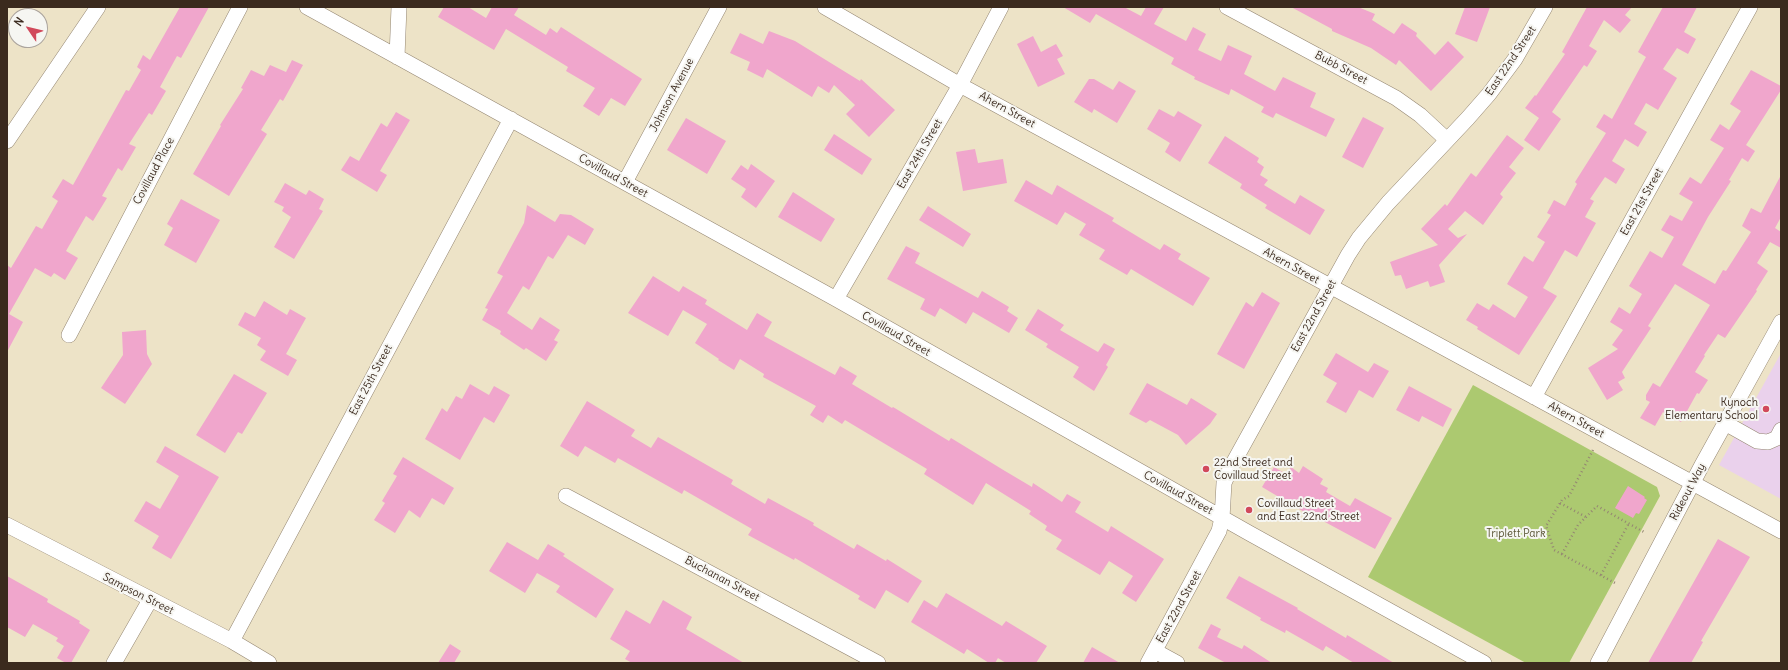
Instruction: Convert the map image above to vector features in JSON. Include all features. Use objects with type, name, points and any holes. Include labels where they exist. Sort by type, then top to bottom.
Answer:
[{"type":"street","points":[[7,141],[98,7]]},
{"type":"street","name":"Covillaud Place","points":[[68,335],[240,7]]},
{"type":"street","name":"Covillaud Street","points":[[307,7],[836,299],[1222,518],[1484,663]]},
{"type":"street","points":[[397,57],[399,7]]},
{"type":"street","name":"Johnson Avenue","points":[[625,182],[719,7]]},
{"type":"street","name":"Ahern Street","points":[[825,7],[960,85],[1781,531]]},
{"type":"street","name":"East 24th Street","points":[[836,299],[960,85],[1001,7]]},
{"type":"street","name":"Bubb Street","points":[[1227,7],[1396,98],[1420,115],[1447,140]]},
{"type":"street","name":"East 22nd Street","points":[[1152,657],[1213,545],[1219,531],[1222,518],[1224,483],[1230,467],[1330,287],[1359,238],[1489,94],[1515,59],[1545,7]]},
{"type":"street","name":"East 21st Street","points":[[1534,397],[1750,7]]},
{"type":"street","name":"East 25th Street","points":[[232,641],[511,119]]},
{"type":"street","name":"Rideout Way","points":[[1598,663],[1692,484],[1781,322]]},
{"type":"street","points":[[1725,423],[1757,441],[1774,446],[1781,430]]},
{"type":"street","name":"Buchanan Street","points":[[566,496],[878,663]]},
{"type":"street","name":"Sampson Street","points":[[7,525],[232,641],[269,663]]},
{"type":"street","points":[[114,663],[150,600]]},
{"type":"street","points":[[1152,657],[1177,663]]},
{"type":"path","points":[[1593,450],[1569,496],[1562,500],[1546,526],[1554,550],[1615,583]]},
{"type":"path","points":[[1560,503],[1586,517]]},
{"type":"path","points":[[1562,554],[1578,525],[1598,506],[1644,532]]},
{"type":"path","points":[[1601,575],[1629,523]]},
{"type":"shaded area","name":"Kynoch Elementary School","points":[[1781,353],[1781,499],[1719,465]]},
{"type":"green space","name":"Triplett Park","points":[[1473,385],[1657,487],[1660,496],[1569,663],[1526,663],[1368,577]]},
{"type":"building","points":[[180,7],[209,7],[181,58],[177,56],[160,87],[166,91],[152,115],[149,113],[129,144],[136,147],[122,171],[118,168],[102,196],[107,198],[93,221],[86,216],[66,251],[78,258],[65,280],[54,273],[51,277],[35,268],[9,314],[23,322],[7,352],[7,265],[11,268],[36,226],[42,229],[58,201],[52,197],[63,179],[73,185],[126,90],[129,91],[141,70],[137,67],[143,55],[150,60]]},
{"type":"building","points":[[444,7],[468,7],[486,18],[492,7],[519,7],[514,15],[546,35],[550,28],[557,33],[561,27],[642,79],[625,106],[611,98],[599,116],[583,106],[595,88],[566,71],[568,67],[506,29],[494,50],[438,17]]},
{"type":"building","points":[[1063,7],[1124,7],[1141,16],[1146,7],[1164,7],[1154,24],[1186,41],[1193,27],[1206,34],[1198,50],[1221,61],[1228,45],[1252,56],[1244,74],[1275,91],[1283,77],[1316,93],[1310,107],[1335,119],[1326,137],[1276,113],[1273,118],[1261,112],[1264,107],[1231,89],[1229,95],[1194,79],[1195,77],[1171,64],[1174,58],[1096,14],[1090,23]]},
{"type":"building","points":[[1291,7],[1358,7],[1375,14],[1372,20],[1394,34],[1402,23],[1417,33],[1416,36],[1435,55],[1448,41],[1464,57],[1431,91],[1399,60],[1396,65],[1371,48],[1332,31],[1332,29]]},
{"type":"building","points":[[1465,7],[1490,7],[1477,42],[1455,34]]},
{"type":"building","points":[[1587,7],[1632,7],[1625,15],[1631,20],[1620,33],[1604,20],[1589,46],[1597,51],[1587,67],[1584,65],[1552,112],[1561,119],[1539,151],[1524,140],[1539,118],[1525,108],[1535,95],[1536,96],[1565,54],[1562,52]]},
{"type":"building","points":[[1663,7],[1697,7],[1684,32],[1696,39],[1688,54],[1677,48],[1663,69],[1677,78],[1658,110],[1646,103],[1634,124],[1647,132],[1638,147],[1625,139],[1612,161],[1625,169],[1616,184],[1605,177],[1590,199],[1594,201],[1585,217],[1596,223],[1577,257],[1565,250],[1543,288],[1557,296],[1519,355],[1477,329],[1478,327],[1466,320],[1477,303],[1489,310],[1493,304],[1515,318],[1528,297],[1507,284],[1524,256],[1533,262],[1545,242],[1537,237],[1551,215],[1547,213],[1554,200],[1565,206],[1577,184],[1575,182],[1606,133],[1596,127],[1604,114],[1612,119],[1646,57],[1638,52]]},
{"type":"building","points":[[769,31],[795,41],[860,81],[861,79],[895,110],[869,137],[846,114],[855,105],[834,85],[829,93],[818,86],[812,97],[767,69],[763,78],[747,70],[750,62],[730,53],[740,33],[763,44]]},
{"type":"building","points":[[1033,36],[1041,52],[1056,44],[1063,56],[1057,59],[1065,74],[1038,87],[1017,44]]},
{"type":"building","points":[[292,60],[303,65],[283,101],[280,99],[261,130],[267,134],[229,196],[193,174],[221,126],[220,125],[243,89],[241,88],[251,70],[264,76],[270,65],[286,72]]},
{"type":"building","points":[[1751,70],[1781,86],[1781,90],[1746,145],[1755,151],[1748,162],[1742,158],[1729,180],[1731,181],[1708,217],[1682,265],[1715,284],[1723,270],[1726,271],[1751,232],[1742,226],[1751,208],[1761,213],[1781,175],[1781,217],[1775,228],[1781,232],[1781,248],[1770,242],[1757,263],[1768,271],[1756,290],[1757,291],[1725,338],[1718,334],[1704,355],[1705,356],[1695,372],[1708,380],[1699,394],[1697,393],[1681,422],[1663,412],[1655,426],[1640,418],[1650,402],[1646,400],[1646,395],[1653,383],[1660,387],[1710,305],[1675,284],[1648,326],[1651,328],[1622,372],[1625,378],[1618,382],[1623,390],[1607,400],[1588,368],[1618,349],[1612,345],[1623,330],[1610,322],[1619,307],[1630,314],[1642,294],[1629,286],[1650,251],[1662,258],[1674,237],[1661,230],[1670,215],[1682,221],[1693,202],[1679,194],[1690,177],[1701,184],[1724,148],[1710,140],[1720,124],[1729,130],[1741,111],[1730,104]]},
{"type":"building","points":[[1089,79],[1094,79],[1113,90],[1119,81],[1136,91],[1117,123],[1094,109],[1092,113],[1074,102]]},
{"type":"building","points":[[1159,109],[1174,117],[1178,111],[1202,125],[1180,162],[1165,152],[1170,143],[1147,129]]},
{"type":"building","points":[[396,112],[410,120],[380,171],[387,175],[377,192],[341,170],[350,156],[359,161],[381,123],[387,127]]},
{"type":"building","points":[[1363,117],[1384,128],[1363,168],[1342,157]]},
{"type":"building","points":[[686,118],[726,141],[707,174],[667,150]]},
{"type":"building","points":[[834,134],[872,159],[862,175],[824,150]]},
{"type":"building","points":[[1507,135],[1524,148],[1509,167],[1516,173],[1500,194],[1503,197],[1483,225],[1465,211],[1448,229],[1458,238],[1467,234],[1439,265],[1445,282],[1430,287],[1428,281],[1406,289],[1401,275],[1395,276],[1390,262],[1438,245],[1421,229],[1445,204],[1447,206],[1471,173],[1476,177]]},
{"type":"building","points":[[1225,136],[1259,158],[1257,162],[1264,167],[1260,175],[1268,180],[1264,185],[1295,204],[1300,195],[1325,210],[1310,235],[1265,208],[1267,205],[1240,188],[1242,184],[1208,163]]},
{"type":"building","points":[[975,149],[978,163],[1003,159],[1007,183],[963,191],[956,152]]},
{"type":"building","points":[[751,164],[775,181],[756,208],[741,197],[746,189],[731,179],[741,165],[748,170]]},
{"type":"building","points":[[1026,180],[1052,195],[1057,185],[1114,218],[1112,221],[1160,250],[1164,244],[1181,254],[1178,259],[1210,278],[1193,306],[1131,269],[1127,275],[1099,259],[1105,250],[1079,235],[1086,224],[1065,212],[1057,225],[1014,201]]},
{"type":"building","points":[[285,183],[306,195],[309,190],[324,199],[319,209],[323,211],[294,259],[274,247],[291,217],[282,211],[284,207],[274,202]]},
{"type":"building","points":[[793,192],[835,219],[821,242],[778,217]]},
{"type":"building","points":[[181,199],[220,220],[196,263],[164,245],[173,228],[167,224]]},
{"type":"building","points":[[527,205],[555,222],[560,214],[571,215],[594,229],[585,245],[568,235],[553,259],[548,256],[529,290],[523,286],[507,313],[532,330],[540,317],[560,330],[554,340],[558,342],[546,361],[526,348],[524,350],[500,334],[501,331],[482,320],[488,309],[485,308],[503,276],[497,273],[524,223]]},
{"type":"building","points":[[928,206],[971,234],[963,247],[919,220]]},
{"type":"building","points":[[906,246],[920,253],[915,263],[978,298],[982,291],[1009,307],[1007,311],[1018,318],[1009,333],[973,312],[966,324],[940,308],[935,317],[920,309],[925,299],[887,279]]},
{"type":"building","points":[[653,276],[679,292],[683,286],[707,300],[705,304],[747,330],[757,313],[772,322],[764,336],[835,375],[840,366],[857,376],[852,384],[892,408],[893,407],[949,441],[951,438],[1032,487],[1033,483],[1062,502],[1067,494],[1081,502],[1075,512],[1108,532],[1111,526],[1164,559],[1136,602],[1122,593],[1133,576],[1109,561],[1100,575],[1056,549],[1062,540],[1045,530],[1047,526],[1029,514],[1031,511],[986,483],[973,505],[924,474],[927,469],[845,420],[842,424],[828,415],[823,423],[810,415],[816,406],[763,377],[764,374],[740,359],[734,370],[718,360],[719,359],[695,343],[707,324],[683,310],[668,336],[628,313]]},
{"type":"building","points":[[1262,292],[1280,303],[1244,369],[1217,354],[1246,302],[1253,307]]},
{"type":"building","points":[[264,301],[287,315],[290,309],[306,318],[286,354],[297,360],[288,376],[260,360],[266,351],[257,345],[261,338],[238,325],[245,312],[255,317]]},
{"type":"building","points":[[1038,309],[1064,325],[1060,330],[1098,352],[1104,343],[1115,349],[1106,365],[1108,367],[1094,391],[1073,377],[1079,367],[1046,347],[1048,344],[1025,330]]},
{"type":"building","points":[[146,330],[147,354],[152,364],[125,404],[101,388],[123,355],[122,332]]},
{"type":"building","points":[[1336,353],[1368,372],[1374,363],[1389,371],[1373,398],[1359,390],[1346,413],[1326,402],[1337,383],[1323,375]]},
{"type":"building","points":[[234,374],[267,393],[242,434],[238,432],[225,453],[196,435]]},
{"type":"building","points":[[1147,383],[1187,405],[1191,398],[1217,414],[1210,424],[1186,445],[1178,435],[1150,420],[1146,423],[1129,414]]},
{"type":"building","points":[[470,384],[489,395],[494,386],[510,395],[494,423],[484,417],[460,460],[425,439],[442,408],[447,412],[456,396],[462,399]]},
{"type":"building","points":[[1409,386],[1452,409],[1443,427],[1422,416],[1419,422],[1396,410]]},
{"type":"building","points":[[587,401],[635,430],[631,436],[651,448],[658,437],[733,480],[731,484],[765,504],[768,498],[814,523],[813,525],[854,549],[857,544],[886,561],[887,559],[922,581],[908,603],[886,590],[875,609],[858,599],[860,596],[795,558],[794,560],[748,535],[752,529],[684,490],[682,494],[618,458],[615,463],[585,446],[578,457],[560,446]]},
{"type":"building","points":[[165,446],[219,477],[171,559],[152,548],[159,536],[134,521],[146,501],[160,509],[179,476],[156,462]]},
{"type":"building","points":[[403,457],[454,488],[444,505],[432,498],[420,518],[409,510],[395,533],[374,520],[385,503],[382,501],[397,476],[393,474]]},
{"type":"building","points":[[1303,466],[1323,479],[1320,484],[1328,488],[1326,492],[1350,506],[1355,498],[1392,518],[1375,549],[1312,515],[1311,516],[1262,487],[1274,467],[1286,474],[1291,467],[1299,473]]},
{"type":"building","points":[[1628,486],[1645,497],[1644,498],[1647,500],[1639,514],[1636,513],[1633,518],[1615,508]]},
{"type":"building","points":[[1718,539],[1750,557],[1701,641],[1703,642],[1691,663],[1648,663]]},
{"type":"building","points":[[507,542],[538,560],[548,544],[565,554],[563,556],[614,589],[596,618],[556,592],[560,586],[537,573],[525,593],[489,571]]},
{"type":"building","points":[[7,576],[48,599],[47,602],[80,621],[79,623],[90,630],[71,663],[66,663],[57,658],[64,646],[56,641],[58,638],[33,624],[25,637],[7,627]]},
{"type":"building","points":[[1239,576],[1298,608],[1297,609],[1346,638],[1347,635],[1394,663],[1354,663],[1326,646],[1323,651],[1286,630],[1285,633],[1260,620],[1261,618],[1226,598]]},
{"type":"building","points":[[946,593],[1002,626],[1006,621],[1047,646],[1036,663],[1006,663],[998,658],[995,663],[989,663],[967,649],[964,654],[911,622],[924,600],[937,608]]},
{"type":"building","points":[[663,600],[692,617],[686,629],[744,663],[632,663],[625,659],[630,651],[610,639],[626,610],[650,624]]},
{"type":"building","points":[[1211,624],[1221,629],[1217,637],[1242,649],[1244,645],[1272,663],[1226,663],[1198,648]]},
{"type":"building","points":[[450,644],[461,651],[454,663],[438,663]]},
{"type":"building","points":[[1092,647],[1120,663],[1083,663]]},
{"type":"place","name":"Kynoch Elementary School","points":[[1766,409]]},
{"type":"place","name":"22nd Street and Covillaud Street","points":[[1206,469]]},
{"type":"place","name":"Covillaud Street and East 22nd Street","points":[[1249,510]]}]
